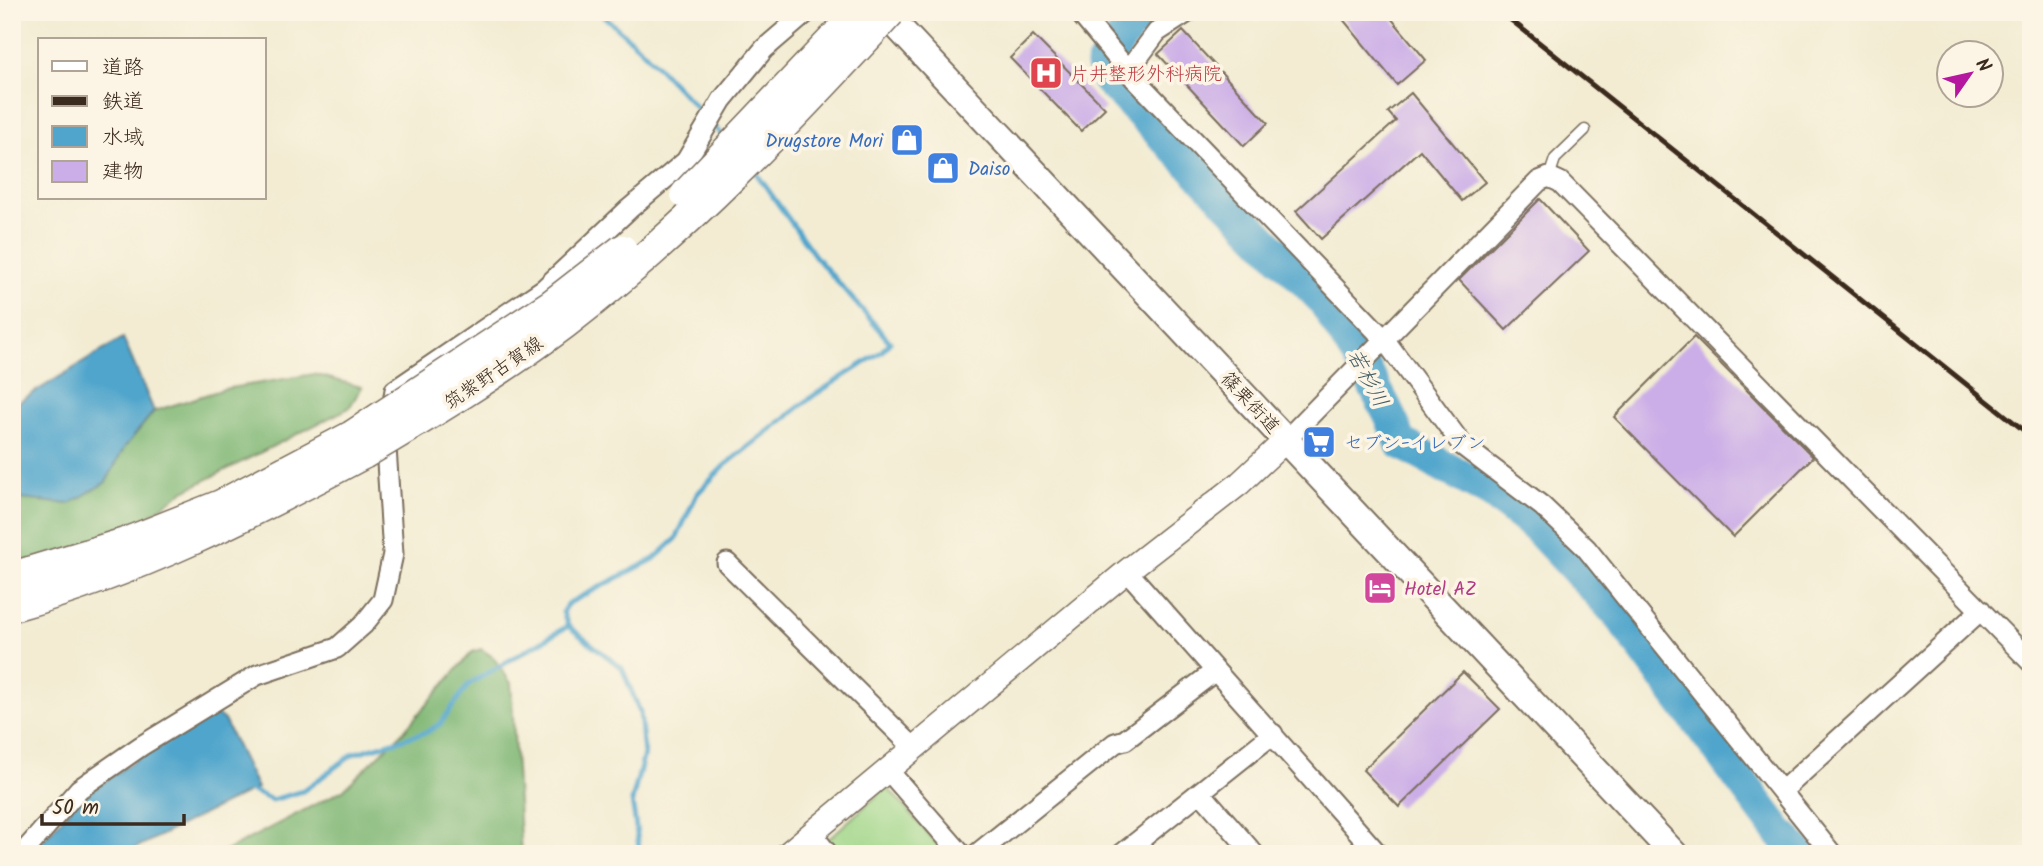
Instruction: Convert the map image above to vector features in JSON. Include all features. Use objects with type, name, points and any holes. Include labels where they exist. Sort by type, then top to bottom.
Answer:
[{"type":"main road","name":"筑紫野古賀線","points":[[12,606],[138,563],[230,525],[358,445],[551,305],[636,239],[706,175],[859,12]]},
{"type":"main road","name":"篠栗街道","points":[[884,12],[1674,854]]},
{"type":"main road","name":"筑紫野古賀線","points":[[12,576],[125,543],[221,505],[358,445],[481,383],[564,323],[649,254],[775,137],[890,12]]},
{"type":"street","points":[[22,854],[79,789],[141,746],[257,675],[337,648],[363,625],[383,600],[393,554],[384,425],[395,390],[545,288],[629,209],[686,161],[722,100],[764,48],[807,12]]},
{"type":"street","points":[[1079,12],[1128,71],[1384,339],[1463,446],[1542,506],[1586,548],[1832,854]]},
{"type":"street","points":[[1128,71],[1157,32],[1188,12]]},
{"type":"street","points":[[787,854],[1127,571],[1239,484],[1286,440],[1539,181],[1549,177],[1560,182],[2031,662]]},
{"type":"street","points":[[727,563],[913,747]]},
{"type":"street","points":[[1127,571],[1378,854]]},
{"type":"street","points":[[1782,792],[1981,610]]},
{"type":"street","points":[[978,854],[1115,743],[1125,740],[1215,671]]},
{"type":"street","points":[[1130,852],[1273,734]]},
{"type":"street","points":[[887,769],[961,854]]},
{"type":"street","points":[[1201,793],[1254,854]]},
{"type":"street","points":[[811,833],[828,854]]},
{"type":"lane","points":[[1549,177],[1556,159],[1585,130]]},
{"type":"green space","points":[[314,374],[362,387],[349,408],[182,492],[108,545],[12,567],[12,498],[69,504],[106,482],[124,448],[154,411],[224,389]]},
{"type":"green space","points":[[481,649],[493,657],[511,683],[521,854],[220,854],[343,790],[403,732],[472,652]]},
{"type":"green space","points":[[887,787],[946,854],[837,854],[826,841]]},
{"type":"water","points":[[123,338],[154,411],[124,448],[106,482],[69,504],[12,498],[12,406]]},
{"type":"water","points":[[209,708],[224,720],[257,788],[137,847],[129,854],[31,854],[77,801]]},
{"type":"building","points":[[1337,12],[1386,12],[1426,60],[1397,85]]},
{"type":"building","points":[[1183,31],[1268,123],[1244,146],[1158,54]]},
{"type":"building","points":[[1033,35],[1105,108],[1081,131],[1010,58]]},
{"type":"building","points":[[1411,93],[1485,182],[1462,201],[1420,150],[1321,239],[1296,211],[1396,121],[1388,112]]},
{"type":"building","points":[[1540,199],[1589,251],[1506,330],[1459,280]]},
{"type":"building","points":[[1694,337],[1813,457],[1733,537],[1614,417]]},
{"type":"building","points":[[1463,672],[1500,709],[1399,807],[1363,770]]},
{"type":"waterway","points":[[599,12],[642,50],[726,139]]},
{"type":"waterway","name":"若杉川","points":[[1149,12],[1132,24],[1102,65],[1107,79],[1323,300],[1365,369],[1401,443],[1492,493],[1537,528],[1616,612],[1779,832],[1800,854]]},
{"type":"waterway","points":[[640,854],[632,801],[644,754],[640,712],[622,668],[568,626],[563,612],[567,604],[654,559],[676,539],[697,494],[724,466],[813,396],[881,352],[890,342],[815,256],[754,170]]},
{"type":"waterway","points":[[247,789],[272,800],[303,791],[353,754],[427,732],[440,724],[469,684],[568,626]]},
{"type":"railway","points":[[1501,12],[2031,436]]},
{"type":"place","name":"片井整形外科病院","points":[[1046,73]]},
{"type":"place","name":"Drugstore Mori","points":[[907,140]]},
{"type":"place","name":"Daiso","points":[[943,168]]},
{"type":"place","name":"セブン-イレブン","points":[[1319,442]]},
{"type":"place","name":"Hotel AZ","points":[[1380,588]]}]
